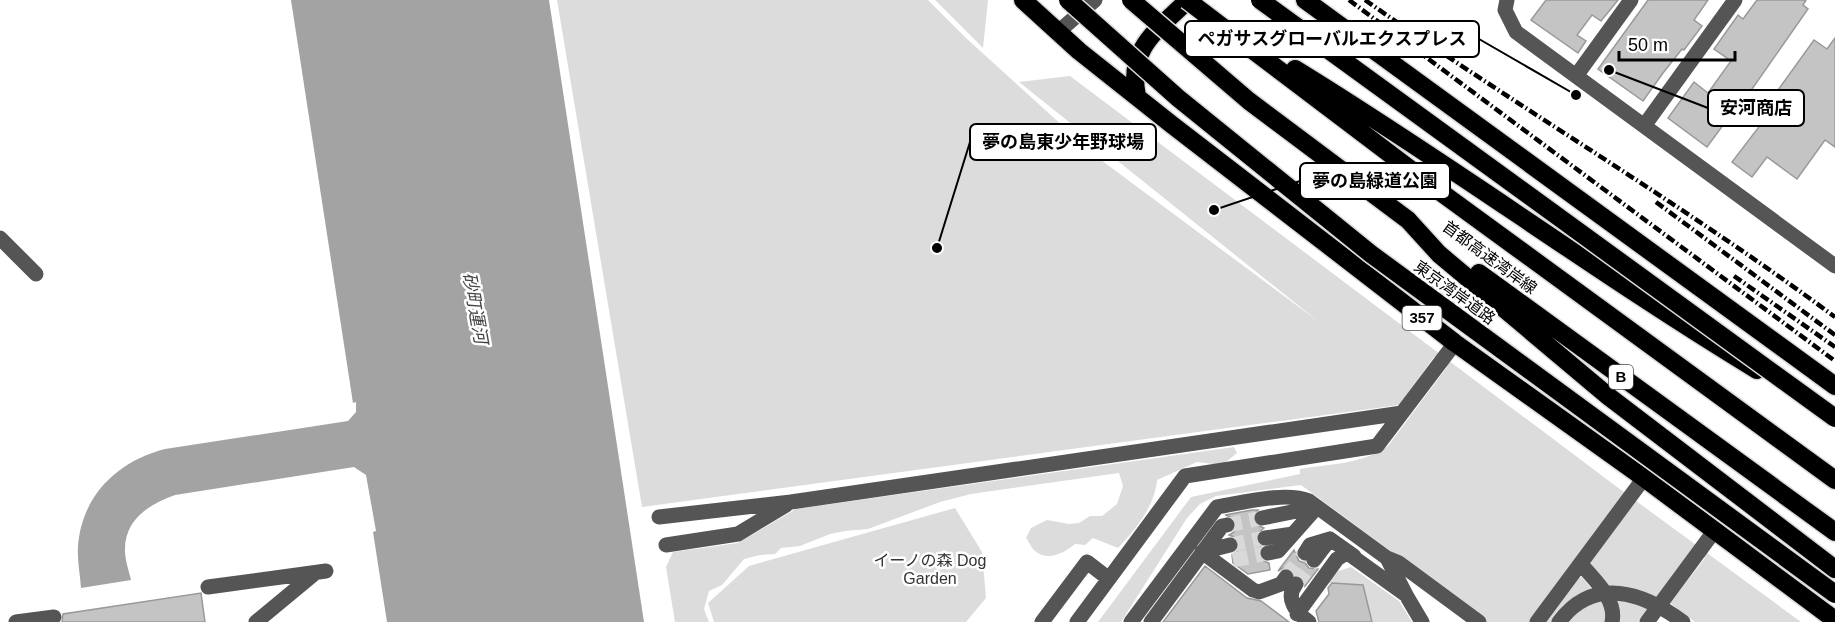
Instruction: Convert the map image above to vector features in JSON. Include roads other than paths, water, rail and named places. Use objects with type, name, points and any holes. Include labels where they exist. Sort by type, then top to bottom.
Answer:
[{"type":"highway","name":"東京湾岸道路","points":[[1068,0],[1178,99],[1371,254],[1835,594]]},
{"type":"highway","name":"首都高速湾岸線","points":[[1131,0],[1249,101],[1835,532]]},
{"type":"highway","name":"首都高速湾岸線","points":[[1188,0],[1435,188],[1835,480]]},
{"type":"highway","points":[[1137,96],[1133,79],[1138,54],[1146,41],[1188,0]]},
{"type":"highway","points":[[1260,0],[1835,416]]},
{"type":"highway","points":[[1291,0],[1328,18]]},
{"type":"highway","points":[[1305,0],[1835,386]]},
{"type":"highway","name":"357","points":[[1029,2],[1058,32],[1137,96],[1455,343],[1644,478],[1835,620]]},
{"type":"highway","points":[[1250,48],[1280,60],[1337,95],[1690,330],[1835,416]]},
{"type":"highway","points":[[1408,220],[1439,254],[1608,396],[1835,569]]},
{"type":"street","points":[[1058,32],[1095,0]]},
{"type":"street","points":[[1506,0],[1505,10],[1516,32],[1835,266]]},
{"type":"street","points":[[1576,76],[1631,0]]},
{"type":"street","points":[[1644,126],[1735,0]]},
{"type":"street","points":[[0,238],[36,274]]},
{"type":"street","points":[[1077,622],[1185,476],[1377,446],[1455,343]]},
{"type":"street","points":[[659,517],[791,501],[1402,413]]},
{"type":"street","points":[[1538,622],[1644,478]]},
{"type":"street","points":[[1131,622],[1217,507],[1294,497],[1300,497],[1317,507],[1387,558],[1399,562],[1479,622]]},
{"type":"street","points":[[666,545],[738,534],[791,501]]},
{"type":"street","points":[[1262,518],[1317,507]]},
{"type":"street","points":[[1267,545],[1278,551],[1317,507]]},
{"type":"street","points":[[1151,622],[1222,526],[1227,525]]},
{"type":"street","points":[[1647,622],[1715,530]]},
{"type":"street","points":[[1309,556],[1310,545],[1330,539],[1406,595]]},
{"type":"street","points":[[1202,552],[1232,553],[1217,563]]},
{"type":"street","points":[[1202,552],[1252,590],[1259,592],[1291,580],[1293,588],[1291,598],[1303,618],[1337,559],[1345,554],[1354,556]]},
{"type":"street","points":[[1387,558],[1422,622]]},
{"type":"street","points":[[1581,564],[1609,599],[1613,609],[1612,622]]},
{"type":"street","points":[[1042,622],[1081,571],[1106,583]]},
{"type":"street","points":[[208,587],[320,572],[256,622]]},
{"type":"street","points":[[1559,622],[1566,613],[1582,601],[1605,593],[1632,595],[1658,605],[1683,622]]},
{"type":"street","points":[[16,622],[54,617]]},
{"type":"water","name":"砂町運河","points":[[291,0],[549,0],[644,622],[387,622],[373,532],[376,531],[366,475],[354,467],[175,495],[165,499],[147,508],[129,530],[125,551],[131,580],[81,588],[78,546],[87,511],[105,483],[132,462],[165,449],[348,421],[356,412]]},
{"type":"tunnel","points":[[1227,525],[1262,518]]},
{"type":"tunnel","points":[[1230,545],[1265,538]]},
{"type":"tunnel","points":[[1233,560],[1268,553]]},
{"type":"tunnel","points":[[1286,577],[1305,553]]},
{"type":"tunnel","points":[[1296,584],[1314,560]]},
{"type":"railway","points":[[1349,0],[1835,361]]},
{"type":"railway","points":[[1365,0],[1482,80],[1719,235],[1835,317]]},
{"type":"railway","points":[[1656,202],[1835,335]]},
{"type":"railway","points":[[1734,276],[1835,347]]},
{"type":"place","name":"安河商店","points":[[1609,70]]},
{"type":"place","name":"ペガサスグローバルエクスプレス","points":[[1576,95]]},
{"type":"place","name":"夢の島緑道公園","points":[[1214,210]]},
{"type":"place","name":"夢の島東少年野球場","points":[[937,248]]},
{"type":"park label","name":"イーノの森 Dog Garden","points":[[930,569]]}]
